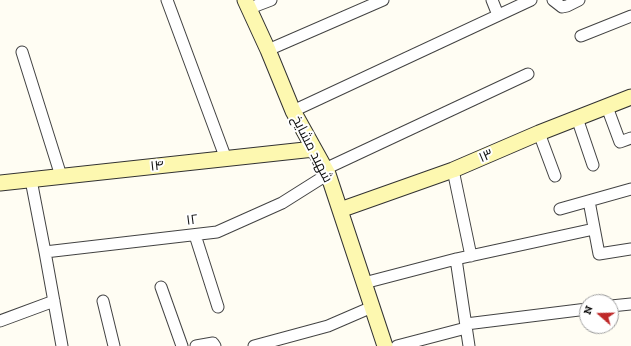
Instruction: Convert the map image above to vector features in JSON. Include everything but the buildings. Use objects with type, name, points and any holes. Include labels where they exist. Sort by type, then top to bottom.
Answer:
[{"type":"street","points":[[167,0],[226,159]]},
{"type":"street","points":[[247,4],[271,0]]},
{"type":"street","points":[[268,50],[383,0]]},
{"type":"street","points":[[492,0],[498,15]]},
{"type":"street","points":[[293,111],[531,0]]},
{"type":"street","points":[[553,0],[562,7],[579,0]]},
{"type":"street","name":"شهید مشایخ","points":[[247,4],[293,111],[326,172],[385,346]]},
{"type":"street","points":[[581,36],[631,16]]},
{"type":"street","points":[[22,52],[61,176]]},
{"type":"street","name":"۱۲","points":[[45,252],[217,232],[282,203],[326,172],[528,74]]},
{"type":"street","name":"۱۳","points":[[340,210],[453,170],[539,133],[631,98]]},
{"type":"street","points":[[607,107],[620,142],[631,138]]},
{"type":"street","points":[[577,118],[593,165]]},
{"type":"street","points":[[539,133],[555,176]]},
{"type":"street","name":"۱۴","points":[[0,183],[314,149]]},
{"type":"street","points":[[453,170],[471,256]]},
{"type":"street","points":[[31,180],[62,346]]},
{"type":"street","points":[[560,209],[631,189]]},
{"type":"street","points":[[588,201],[599,254],[631,249]]},
{"type":"street","points":[[364,283],[456,259],[594,229]]},
{"type":"street","points":[[195,235],[218,307]]},
{"type":"street","points":[[456,259],[469,346]]},
{"type":"street","points":[[161,287],[182,346]]},
{"type":"street","points":[[0,321],[54,301]]},
{"type":"street","points":[[103,301],[114,346]]},
{"type":"street","points":[[619,305],[631,304]]},
{"type":"street","points":[[254,346],[328,326],[372,307]]},
{"type":"street","points":[[397,346],[466,326],[579,310]]},
{"type":"street","points":[[196,346],[214,344]]}]
